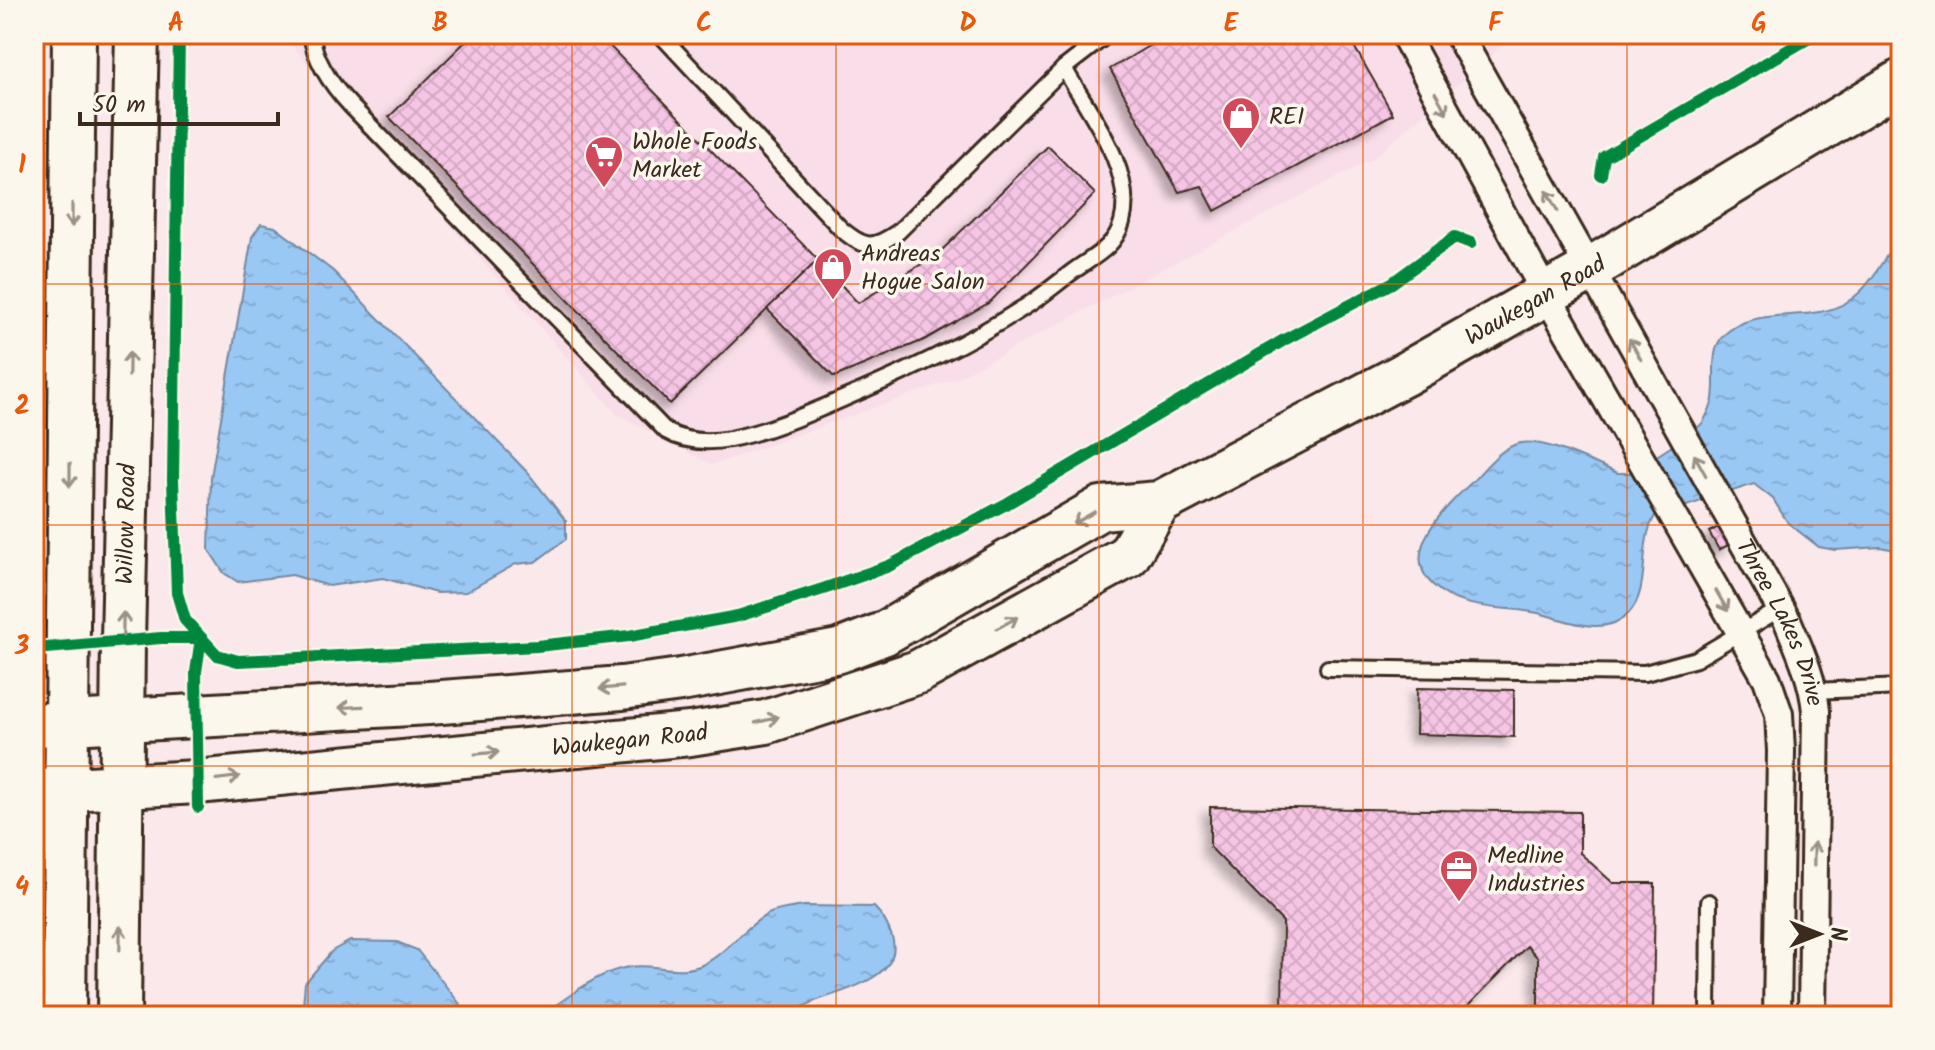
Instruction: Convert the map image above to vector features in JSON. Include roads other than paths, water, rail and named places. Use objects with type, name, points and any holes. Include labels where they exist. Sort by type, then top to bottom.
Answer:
[{"type":"main road","points":[[64,1016],[50,790],[74,34]]},
{"type":"main road","name":"Willow Road","points":[[119,1016],[137,34]]},
{"type":"main road","name":"Waukegan Road","points":[[51,724],[429,703],[622,688],[839,651],[883,634],[1101,508],[1159,503],[1403,375],[1590,269],[1901,81]]},
{"type":"main road","name":"Waukegan Road","points":[[50,790],[197,782],[690,734],[766,722],[918,672],[1128,556],[1159,503]]},
{"type":"street","name":"Three Lakes Drive","points":[[1404,34],[1546,294],[1767,679],[1779,714],[1781,751],[1777,1016]]},
{"type":"street","name":"Three Lakes Drive","points":[[1458,34],[1780,609],[1805,663],[1814,691],[1812,1016]]},
{"type":"lane","points":[[311,34],[313,47],[338,93],[666,431],[689,440],[713,441],[751,434],[904,373],[1025,308],[1115,241],[1125,207],[1122,176],[1064,68]]},
{"type":"lane","points":[[660,34],[841,229],[856,242],[867,245],[880,245],[898,232],[1099,36]]},
{"type":"lane","points":[[1328,668],[1645,673],[1696,659],[1780,609]]},
{"type":"lane","points":[[1814,691],[1901,687]]},
{"type":"lane","points":[[1708,1016],[1709,902]]},
{"type":"water","points":[[261,224],[275,227],[333,271],[528,473],[566,521],[566,539],[535,562],[516,564],[466,592],[436,593],[383,578],[329,586],[292,575],[238,582],[224,573],[209,550],[211,477],[252,237]]},
{"type":"water","points":[[1901,236],[1901,551],[1880,547],[1835,550],[1819,547],[1788,523],[1773,499],[1754,484],[1655,516],[1647,540],[1640,592],[1635,604],[1628,614],[1609,625],[1586,625],[1528,611],[1470,604],[1444,594],[1423,572],[1420,557],[1431,528],[1452,501],[1501,453],[1514,445],[1531,442],[1570,453],[1618,473],[1629,473],[1681,441],[1704,421],[1714,396],[1716,349],[1725,334],[1753,320],[1817,312],[1847,302],[1871,280]]},
{"type":"water","points":[[804,906],[874,907],[891,934],[894,949],[890,961],[869,980],[786,1016],[538,1016],[593,980],[617,970],[639,966],[687,969],[704,964],[768,914]]},
{"type":"water","points":[[350,941],[397,942],[417,950],[464,1009],[483,1016],[302,1016],[305,983],[332,951]]},
{"type":"place","name":"REI","points":[[1241,150]]},
{"type":"place","name":"Whole Foods Market","points":[[604,189]]},
{"type":"place","name":"Andreas Hogue Salon","points":[[833,301]]},
{"type":"place","name":"Medline Industries","points":[[1459,903]]}]
